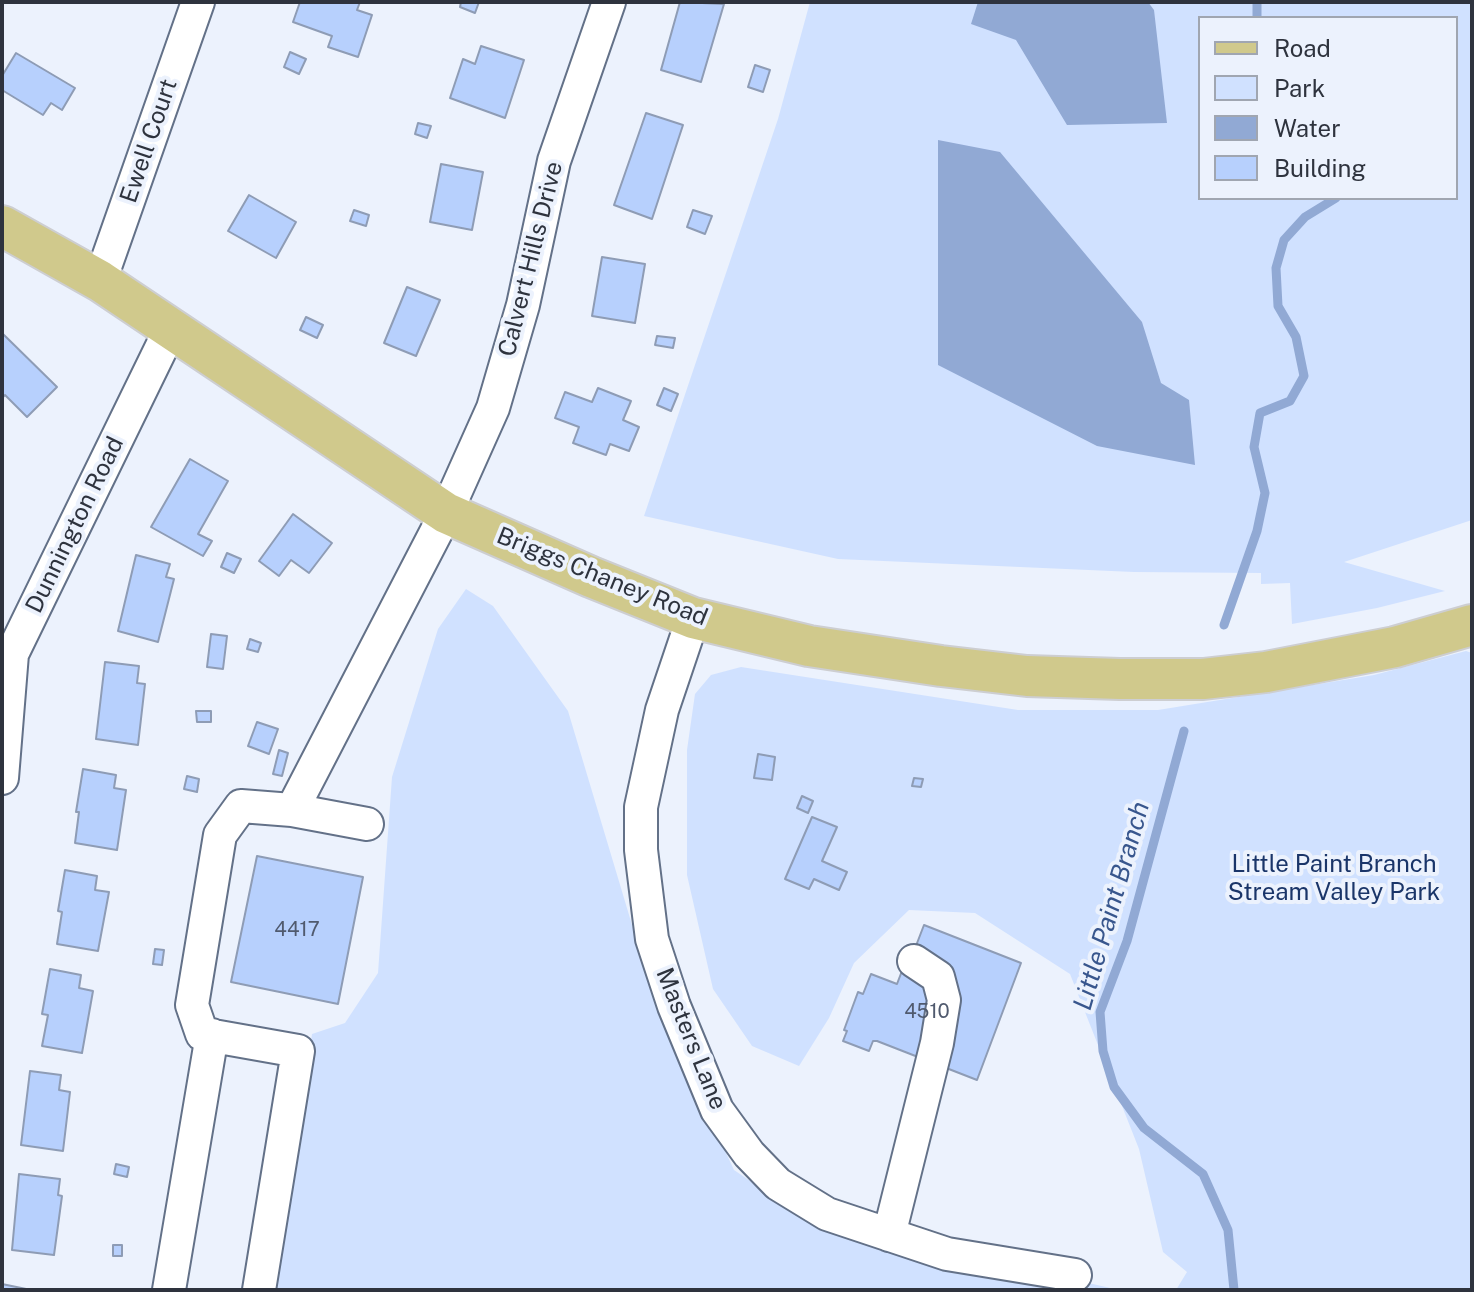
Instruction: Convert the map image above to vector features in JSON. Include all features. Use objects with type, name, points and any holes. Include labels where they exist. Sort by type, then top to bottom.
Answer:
[{"type":"main road","name":"Briggs Chaney Road","points":[[2,226],[100,281],[446,513],[693,618],[809,646],[926,664],[1027,676],[1120,679],[1203,679],[1266,672],[1380,650],[1472,625]]},
{"type":"street","name":"Ewell Court","points":[[100,281],[198,2]]},
{"type":"street","name":"Calvert Hills Drive","points":[[292,810],[446,513],[493,408],[523,305],[554,161],[609,2]]},
{"type":"street","name":"Dunnington Road","points":[[2,778],[7,653],[171,328]]},
{"type":"street","name":"Masters Lane","points":[[693,618],[662,710],[641,807],[641,850],[652,939],[674,1006],[717,1110],[749,1154],[778,1184],[827,1214],[947,1254],[1075,1275]]},
{"type":"street","points":[[259,1290],[298,1051],[202,1034],[192,1005],[220,835],[241,806],[292,810],[367,824]]},
{"type":"street","points":[[889,1235],[937,1043],[944,1000],[938,977],[914,961]]},
{"type":"street","points":[[169,1290],[212,1035]]},
{"type":"green space","points":[[810,2],[1472,2],[1472,520],[1344,562],[1445,591],[1292,624],[1290,583],[1261,584],[1261,573],[1134,572],[838,559],[644,516],[778,119]]},
{"type":"green space","points":[[466,589],[493,606],[568,711],[653,995],[734,1170],[826,1232],[831,1224],[1119,1290],[274,1290],[312,1034],[345,1023],[378,973],[392,777],[438,629]]},
{"type":"green space","name":"Little Paint Branch Stream Valley Park","points":[[1466,651],[1472,653],[1472,1290],[1176,1290],[1187,1272],[1163,1252],[1139,1149],[1070,974],[975,913],[909,910],[854,963],[829,1018],[799,1066],[752,1046],[713,989],[687,875],[687,750],[695,694],[711,675],[741,667],[1018,710],[1158,710],[1374,675]]},
{"type":"water","points":[[978,2],[1148,2],[1154,10],[1167,123],[1067,125],[1016,40],[971,24]]},
{"type":"water","points":[[938,140],[1000,152],[1142,322],[1161,383],[1189,400],[1195,465],[1097,446],[938,365]]},
{"type":"building","points":[[300,2],[360,2],[357,10],[372,15],[358,57],[328,47],[332,36],[293,22]]},
{"type":"building","points":[[461,2],[479,2],[475,13],[460,7]]},
{"type":"building","points":[[680,2],[724,4],[701,82],[661,70]]},
{"type":"building","points":[[481,46],[524,60],[505,118],[450,98],[463,59],[475,64]]},
{"type":"building","points":[[290,52],[306,59],[299,74],[284,67]]},
{"type":"building","points":[[16,53],[75,88],[62,110],[51,103],[43,115],[2,90],[2,76]]},
{"type":"building","points":[[755,65],[770,70],[763,92],[748,87]]},
{"type":"building","points":[[646,113],[683,125],[652,219],[614,205]]},
{"type":"building","points":[[418,123],[431,126],[427,138],[415,134]]},
{"type":"building","points":[[441,164],[483,172],[472,230],[430,222]]},
{"type":"building","points":[[249,195],[296,222],[276,258],[228,231]]},
{"type":"building","points":[[354,210],[369,215],[366,226],[350,221]]},
{"type":"building","points":[[693,210],[712,216],[705,234],[687,227]]},
{"type":"building","points":[[602,257],[645,264],[635,323],[592,316]]},
{"type":"building","points":[[407,287],[440,300],[416,356],[384,343]]},
{"type":"building","points":[[306,317],[323,325],[317,338],[300,330]]},
{"type":"building","points":[[3,334],[57,387],[27,417],[5,395],[2,398]]},
{"type":"building","points":[[657,336],[675,338],[673,348],[655,345]]},
{"type":"building","points":[[598,388],[631,401],[623,420],[639,427],[629,451],[610,444],[606,455],[573,443],[579,427],[555,418],[565,392],[592,402]]},
{"type":"building","points":[[664,388],[678,394],[671,411],[657,405]]},
{"type":"building","points":[[190,459],[228,481],[198,534],[212,541],[203,556],[151,527]]},
{"type":"building","points":[[293,514],[332,543],[309,573],[291,560],[279,576],[259,561]]},
{"type":"building","points":[[227,553],[241,559],[234,573],[221,567]]},
{"type":"building","points":[[136,555],[170,564],[166,577],[174,579],[158,642],[118,631]]},
{"type":"building","points":[[211,634],[227,636],[223,669],[207,667]]},
{"type":"building","points":[[250,639],[261,643],[258,652],[247,649]]},
{"type":"building","points":[[105,662],[139,666],[137,683],[145,684],[138,745],[96,739]]},
{"type":"building","points":[[196,711],[211,711],[211,722],[197,722]]},
{"type":"building","points":[[257,722],[278,729],[269,754],[248,746]]},
{"type":"building","points":[[279,750],[288,753],[282,776],[273,774]]},
{"type":"building","points":[[758,754],[775,757],[772,780],[754,778]]},
{"type":"building","points":[[83,769],[116,775],[114,788],[126,790],[117,850],[75,843]]},
{"type":"building","points":[[187,776],[199,779],[197,792],[184,789]]},
{"type":"building","points":[[914,778],[923,779],[921,787],[912,786]]},
{"type":"building","points":[[802,796],[813,801],[808,813],[797,808]]},
{"type":"building","points":[[812,817],[837,827],[822,861],[847,872],[839,890],[814,879],[809,889],[785,879]]},
{"type":"building","points":[[257,856],[363,877],[338,1004],[231,982]]},
{"type":"building","points":[[65,870],[97,876],[95,890],[109,892],[98,951],[57,944],[62,912],[58,911]]},
{"type":"building","points":[[924,925],[1021,963],[977,1080],[877,1041],[873,1041],[869,1051],[843,1041],[858,992],[863,994],[871,974],[897,984],[905,963],[909,964]]},
{"type":"building","points":[[155,949],[164,950],[162,965],[153,964]]},
{"type":"building","points":[[50,969],[81,975],[79,988],[93,991],[82,1053],[42,1046],[48,1015],[42,1014]]},
{"type":"building","points":[[30,1071],[61,1075],[59,1090],[70,1092],[63,1151],[21,1145]]},
{"type":"building","points":[[116,1164],[129,1167],[127,1177],[114,1174]]},
{"type":"building","points":[[19,1174],[60,1179],[58,1195],[62,1196],[54,1255],[12,1250]]},
{"type":"building","points":[[113,1245],[122,1245],[122,1256],[113,1256]]},
{"type":"building","points":[[2,1284],[31,1290],[2,1290]]},
{"type":"waterway","name":"Little Paint Branch","points":[[1257,2],[1257,16]]},
{"type":"waterway","name":"Little Paint Branch","points":[[1224,625],[1257,531],[1265,493],[1254,447],[1260,413],[1290,401],[1304,376],[1296,337],[1278,306],[1276,268],[1284,240],[1305,217],[1333,200]]},
{"type":"waterway","name":"Little Paint Branch","points":[[1184,731],[1127,941],[1100,1012],[1103,1051],[1114,1087],[1144,1128],[1203,1174],[1228,1230],[1234,1290]]}]
